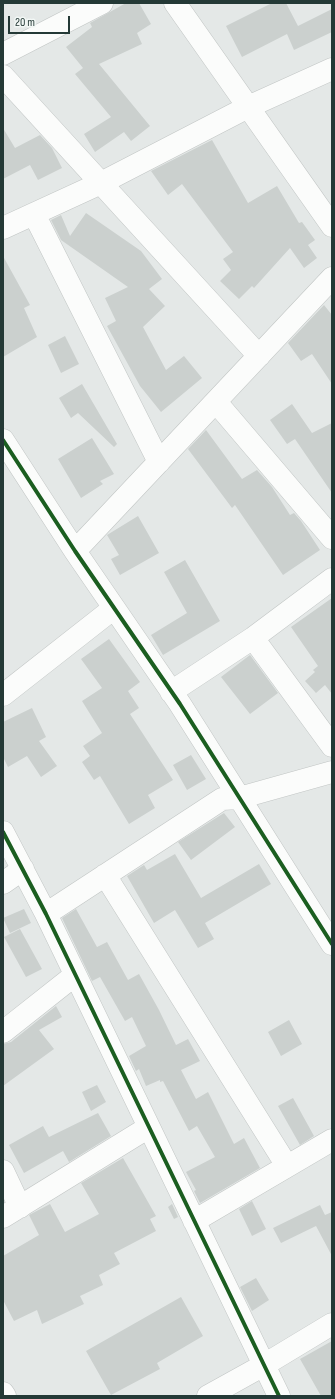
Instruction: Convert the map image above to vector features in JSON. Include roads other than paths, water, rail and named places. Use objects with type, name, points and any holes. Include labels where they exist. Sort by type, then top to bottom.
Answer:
[{"type":"street","points":[[3,54],[102,3]]},
{"type":"street","points":[[175,3],[332,226]]},
{"type":"street","points":[[3,228],[101,183],[248,107],[332,69]]},
{"type":"street","points":[[3,76],[259,356]]},
{"type":"street","points":[[34,214],[159,462]]},
{"type":"street","points":[[75,551],[332,278]]},
{"type":"street","points":[[216,402],[332,538]]},
{"type":"street","points":[[3,440],[75,551],[171,692],[332,944]]},
{"type":"street","points":[[171,692],[253,638],[332,579]]},
{"type":"street","points":[[3,695],[114,608]]},
{"type":"street","points":[[253,638],[332,746]]},
{"type":"street","points":[[46,914],[222,799],[239,798],[332,772]]},
{"type":"street","points":[[3,832],[46,914],[279,1396]]},
{"type":"street","points":[[3,883],[23,869]]},
{"type":"street","points":[[105,876],[287,1166]]},
{"type":"street","points":[[3,1032],[75,975]]},
{"type":"street","points":[[3,1170],[11,1212],[149,1127]]},
{"type":"street","points":[[194,1221],[332,1140]]},
{"type":"street","points":[[208,1396],[264,1366],[332,1324]]}]
